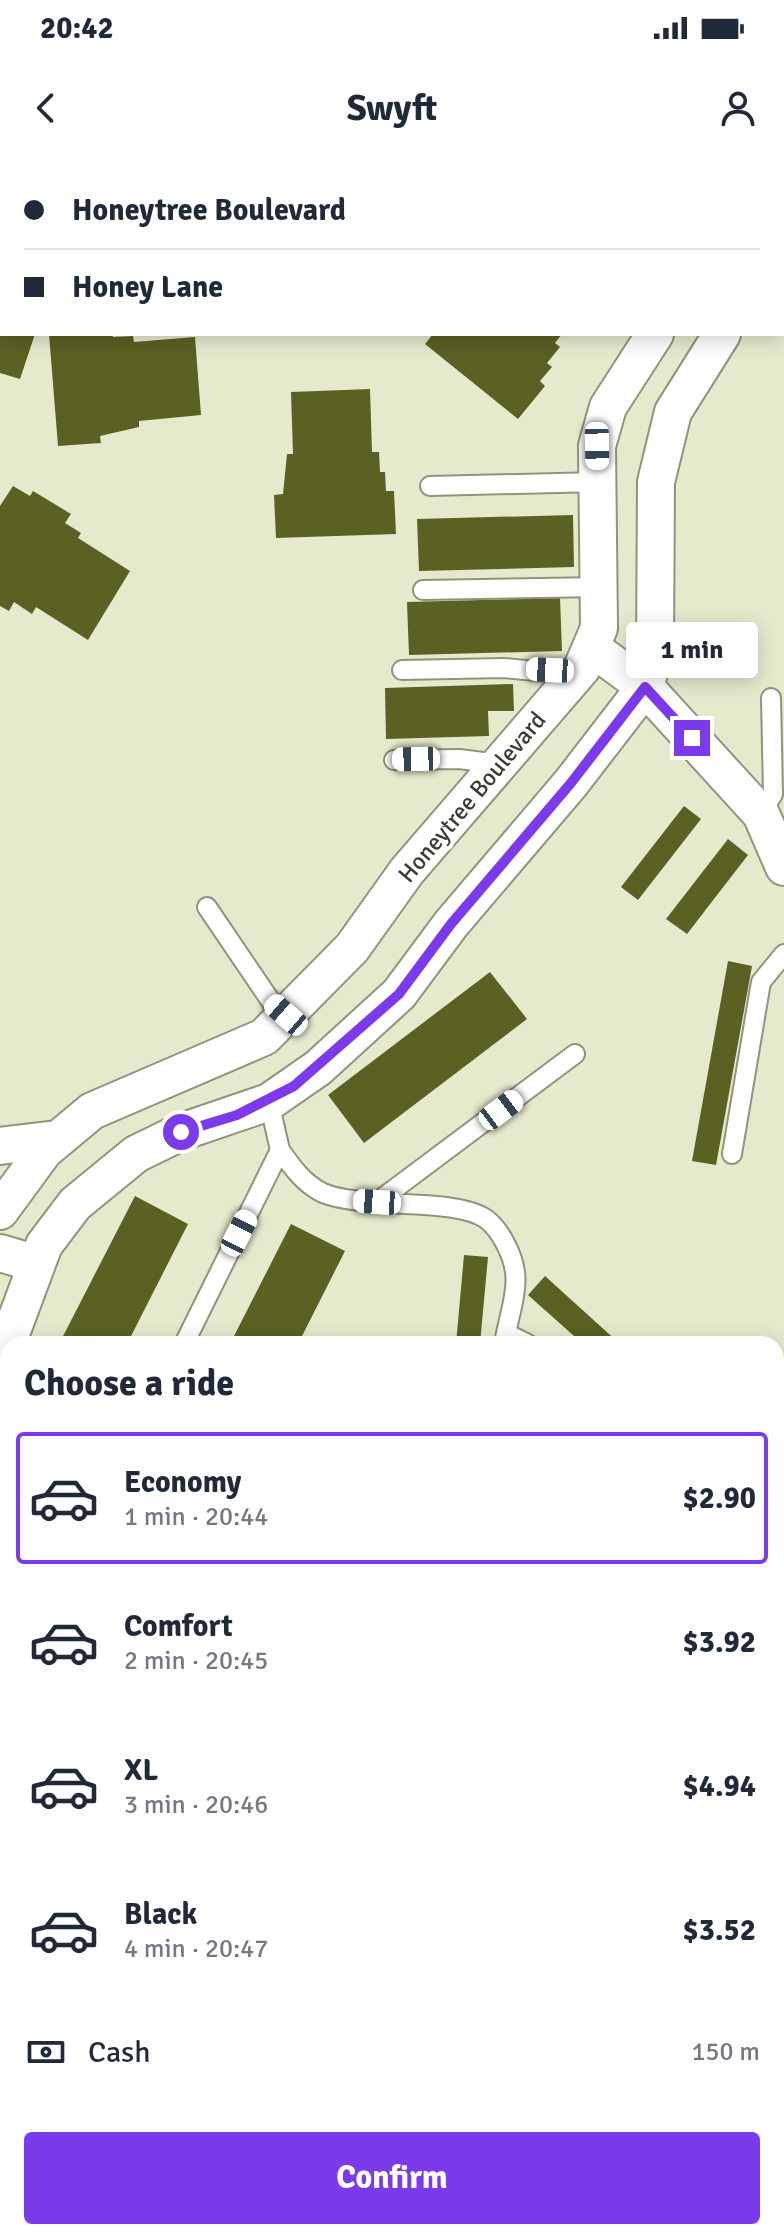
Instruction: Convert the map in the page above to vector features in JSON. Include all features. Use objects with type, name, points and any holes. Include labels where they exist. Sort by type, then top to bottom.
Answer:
[{"type":"street","name":"Honeytree Boulevard","points":[[0,1211],[9,1194],[57,1139],[92,1111],[264,1037],[352,948],[407,871],[584,662],[599,628],[602,587],[597,446],[608,407],[654,336]]},
{"type":"street","points":[[10,1336],[44,1245],[75,1204],[136,1154],[181,1132],[261,1105],[318,1068],[399,994],[451,924],[571,783],[645,687],[655,652],[656,482],[673,412],[721,336]]},
{"type":"street","points":[[598,482],[656,482]]},
{"type":"street","points":[[584,662],[645,687],[761,814],[784,867]]},
{"type":"street","points":[[226,1053],[261,1105]]},
{"type":"street","points":[[0,1146],[57,1139]]},
{"type":"street","points":[[0,1253],[37,1264]]},
{"type":"lane","points":[[430,486],[598,482]]},
{"type":"lane","points":[[423,590],[602,587]]},
{"type":"lane","points":[[402,670],[504,668],[584,662]]},
{"type":"lane","points":[[761,814],[773,794],[771,698]]},
{"type":"lane","points":[[394,760],[459,759],[499,764]]},
{"type":"lane","points":[[207,907],[272,1003],[286,1015]]},
{"type":"lane","points":[[732,1154],[761,982],[784,954]]},
{"type":"lane","points":[[377,1202],[575,1054]]},
{"type":"lane","points":[[261,1105],[280,1150],[297,1174],[322,1192],[377,1202],[456,1210],[486,1218],[505,1242],[515,1273],[505,1336]]},
{"type":"lane","points":[[188,1336],[280,1150]]},
{"type":"building","points":[[0,336],[34,336],[20,379],[0,373]]},
{"type":"building","points":[[49,336],[133,336],[134,342],[195,337],[201,415],[139,421],[139,427],[100,436],[101,443],[58,446]]},
{"type":"building","points":[[431,336],[560,336],[555,343],[560,347],[547,363],[552,367],[540,381],[545,386],[518,419],[425,344]]},
{"type":"building","points":[[370,389],[372,452],[379,452],[380,472],[385,472],[386,491],[394,491],[396,534],[276,538],[274,495],[283,494],[287,454],[293,454],[291,392]]},
{"type":"building","points":[[13,486],[30,496],[33,491],[71,514],[65,523],[81,533],[78,538],[130,571],[88,640],[36,607],[32,614],[14,602],[9,611],[0,606],[0,506]]},
{"type":"building","points":[[573,515],[574,567],[419,571],[417,519]]},
{"type":"building","points":[[560,598],[562,651],[409,655],[407,602]]},
{"type":"building","points":[[513,684],[514,711],[488,711],[489,736],[386,739],[385,688]]},
{"type":"building","points":[[684,806],[701,819],[638,900],[621,887]]},
{"type":"building","points":[[728,839],[748,855],[687,934],[666,919]]},
{"type":"building","points":[[728,961],[752,966],[716,1165],[692,1161]]},
{"type":"building","points":[[490,972],[527,1019],[364,1143],[328,1095]]},
{"type":"building","points":[[135,1196],[188,1224],[131,1336],[63,1336]]},
{"type":"building","points":[[291,1224],[345,1251],[302,1336],[234,1336]]},
{"type":"building","points":[[464,1255],[488,1257],[481,1336],[457,1336]]},
{"type":"building","points":[[545,1276],[611,1336],[574,1336],[528,1295]]},
{"type":"route","points":[[181,1132],[269,1102],[318,1068],[399,994],[451,924],[571,783],[645,687],[692,738]]}]
